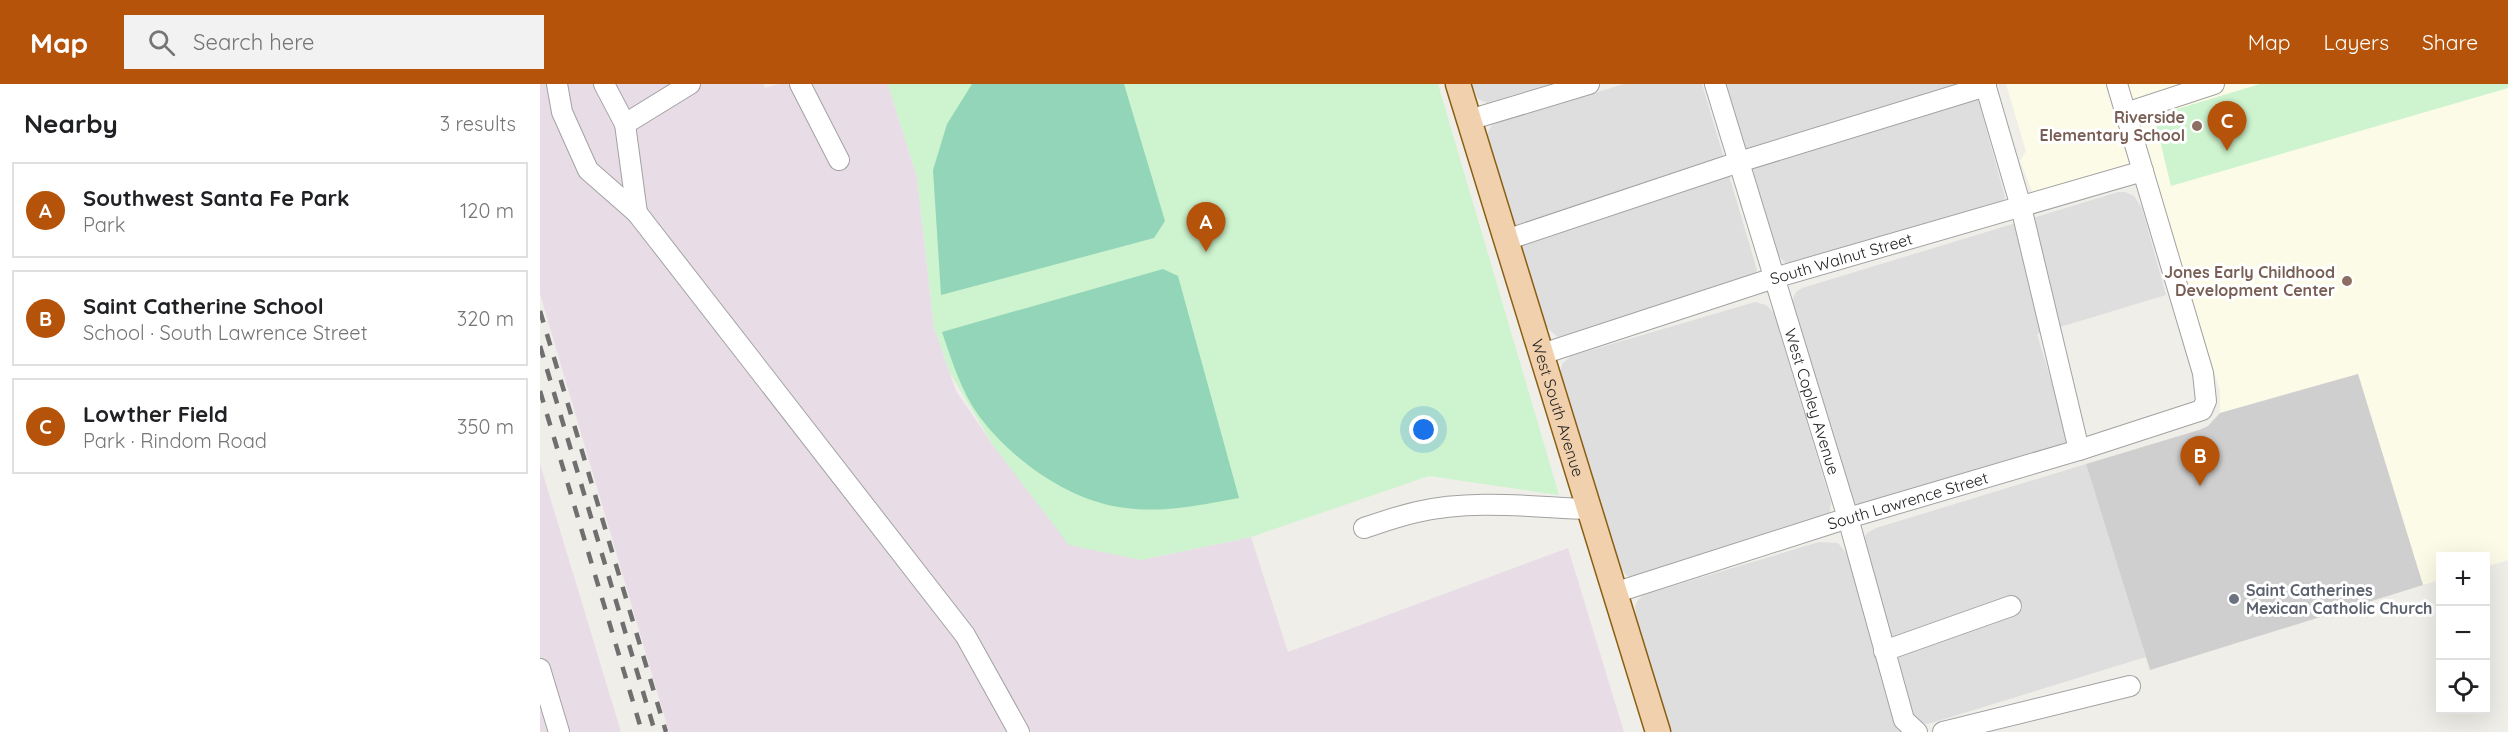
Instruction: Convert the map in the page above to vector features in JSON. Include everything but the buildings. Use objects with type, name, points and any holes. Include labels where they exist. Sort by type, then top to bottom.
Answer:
[{"type":"main road","name":"West South Avenue","points":[[1458,84],[1658,732]]},
{"type":"street","points":[[557,84],[562,112],[588,170],[637,213],[966,635],[1019,732]]},
{"type":"street","points":[[604,84],[625,124],[629,174],[637,213]]},
{"type":"street","points":[[625,124],[690,84]]},
{"type":"street","points":[[800,84],[839,160]]},
{"type":"street","points":[[1469,120],[1589,84]]},
{"type":"street","name":"West Copley Avenue","points":[[1715,84],[1848,518],[1884,651],[1911,726]]},
{"type":"street","points":[[2117,84],[2144,171]]},
{"type":"street","points":[[1506,240],[1739,162],[1985,85],[2021,207],[2079,450]]},
{"type":"street","points":[[2126,113],[2205,86]]},
{"type":"street","name":"South Walnut Street","points":[[1542,354],[1774,278],[2144,171]]},
{"type":"street","name":"South Lawrence Street","points":[[1614,593],[1848,518],[2079,450],[2202,410],[2206,401],[2203,372],[2144,171]]},
{"type":"street","points":[[1364,528],[1419,511],[1454,507],[1495,505],[1588,509]]},
{"type":"street","points":[[1884,651],[2011,606]]},
{"type":"street","points":[[540,669],[559,732]]},
{"type":"street","points":[[1943,732],[2130,686]]},
{"type":"shaded area","points":[[540,84],[763,84],[765,88],[779,84],[888,84],[917,177],[934,327],[956,391],[993,445],[1141,560],[1251,537],[1288,652],[1568,548],[1624,732],[669,732],[540,294]]},
{"type":"shaded area","points":[[1471,84],[1552,84],[1487,103],[1478,99]]},
{"type":"shaded area","points":[[1624,84],[1702,84],[1757,270],[1755,274],[1558,337],[1546,327],[1487,134],[1492,125],[1498,122]]},
{"type":"shaded area","points":[[1725,84],[1974,84],[2005,197],[2002,203],[1789,267],[1777,254]]},
{"type":"shaded area","name":"Jones Early Childhood Development Center","points":[[2006,84],[2508,84],[2508,560],[2490,566],[2490,552],[2436,552],[2436,581],[2423,585],[2358,374],[2220,413],[2220,391],[2150,162],[2037,194],[2032,191],[2020,161],[2026,151]]},
{"type":"shaded area","points":[[2118,192],[2134,196],[2142,208],[2166,295],[2037,334],[2071,446],[1857,507],[1852,504],[1791,303],[1796,292],[1802,288]]},
{"type":"shaded area","points":[[1755,302],[1766,305],[1774,313],[1831,503],[1829,516],[1631,577],[1627,576],[1620,568],[1560,377],[1562,364],[1571,356]]},
{"type":"shaded area","points":[[2358,374],[2423,585],[2150,670],[2086,464],[2199,430],[2208,426],[2220,413]]},
{"type":"shaded area","points":[[540,464],[621,732],[540,732]]},
{"type":"shaded area","points":[[2086,464],[2146,657],[1928,724],[1920,722],[1912,715],[1864,539],[1867,533],[1876,528]]},
{"type":"shaded area","points":[[1819,542],[1838,543],[1851,559],[1906,732],[1669,732],[1636,622],[1635,606],[1638,600],[1643,595]]},
{"type":"green space","points":[[888,84],[1438,84],[1559,495],[1429,476],[1251,537],[1141,560],[1069,545],[993,445],[950,373],[934,327],[917,177]]},
{"type":"green space","points":[[972,84],[1124,84],[1165,221],[1154,238],[941,295],[933,170],[947,124]]},
{"type":"green space","points":[[2260,84],[2508,84],[2508,88],[2171,186],[2154,116]]},
{"type":"green space","points":[[1163,269],[1178,276],[1239,498],[1183,508],[1154,510],[1105,504],[1064,488],[1044,476],[1025,463],[992,432],[967,396],[942,332]]},
{"type":"railway","points":[[540,311],[666,732]]},
{"type":"railway","points":[[540,346],[655,732]]},
{"type":"railway","points":[[540,391],[642,732]]},
{"type":"place","name":"Riverside Elementary School","points":[[2197,126]]},
{"type":"place","name":"Lowther Field","points":[[2227,151]]},
{"type":"place","name":"Southwest Santa Fe Park","points":[[1206,252]]},
{"type":"place","name":"Jones Early Childhood Development Center","points":[[2347,281]]},
{"type":"place","name":"Saint Catherine School","points":[[2200,486]]},
{"type":"place","name":"Saint Catherines Mexican Catholic Church","points":[[2234,599]]}]
